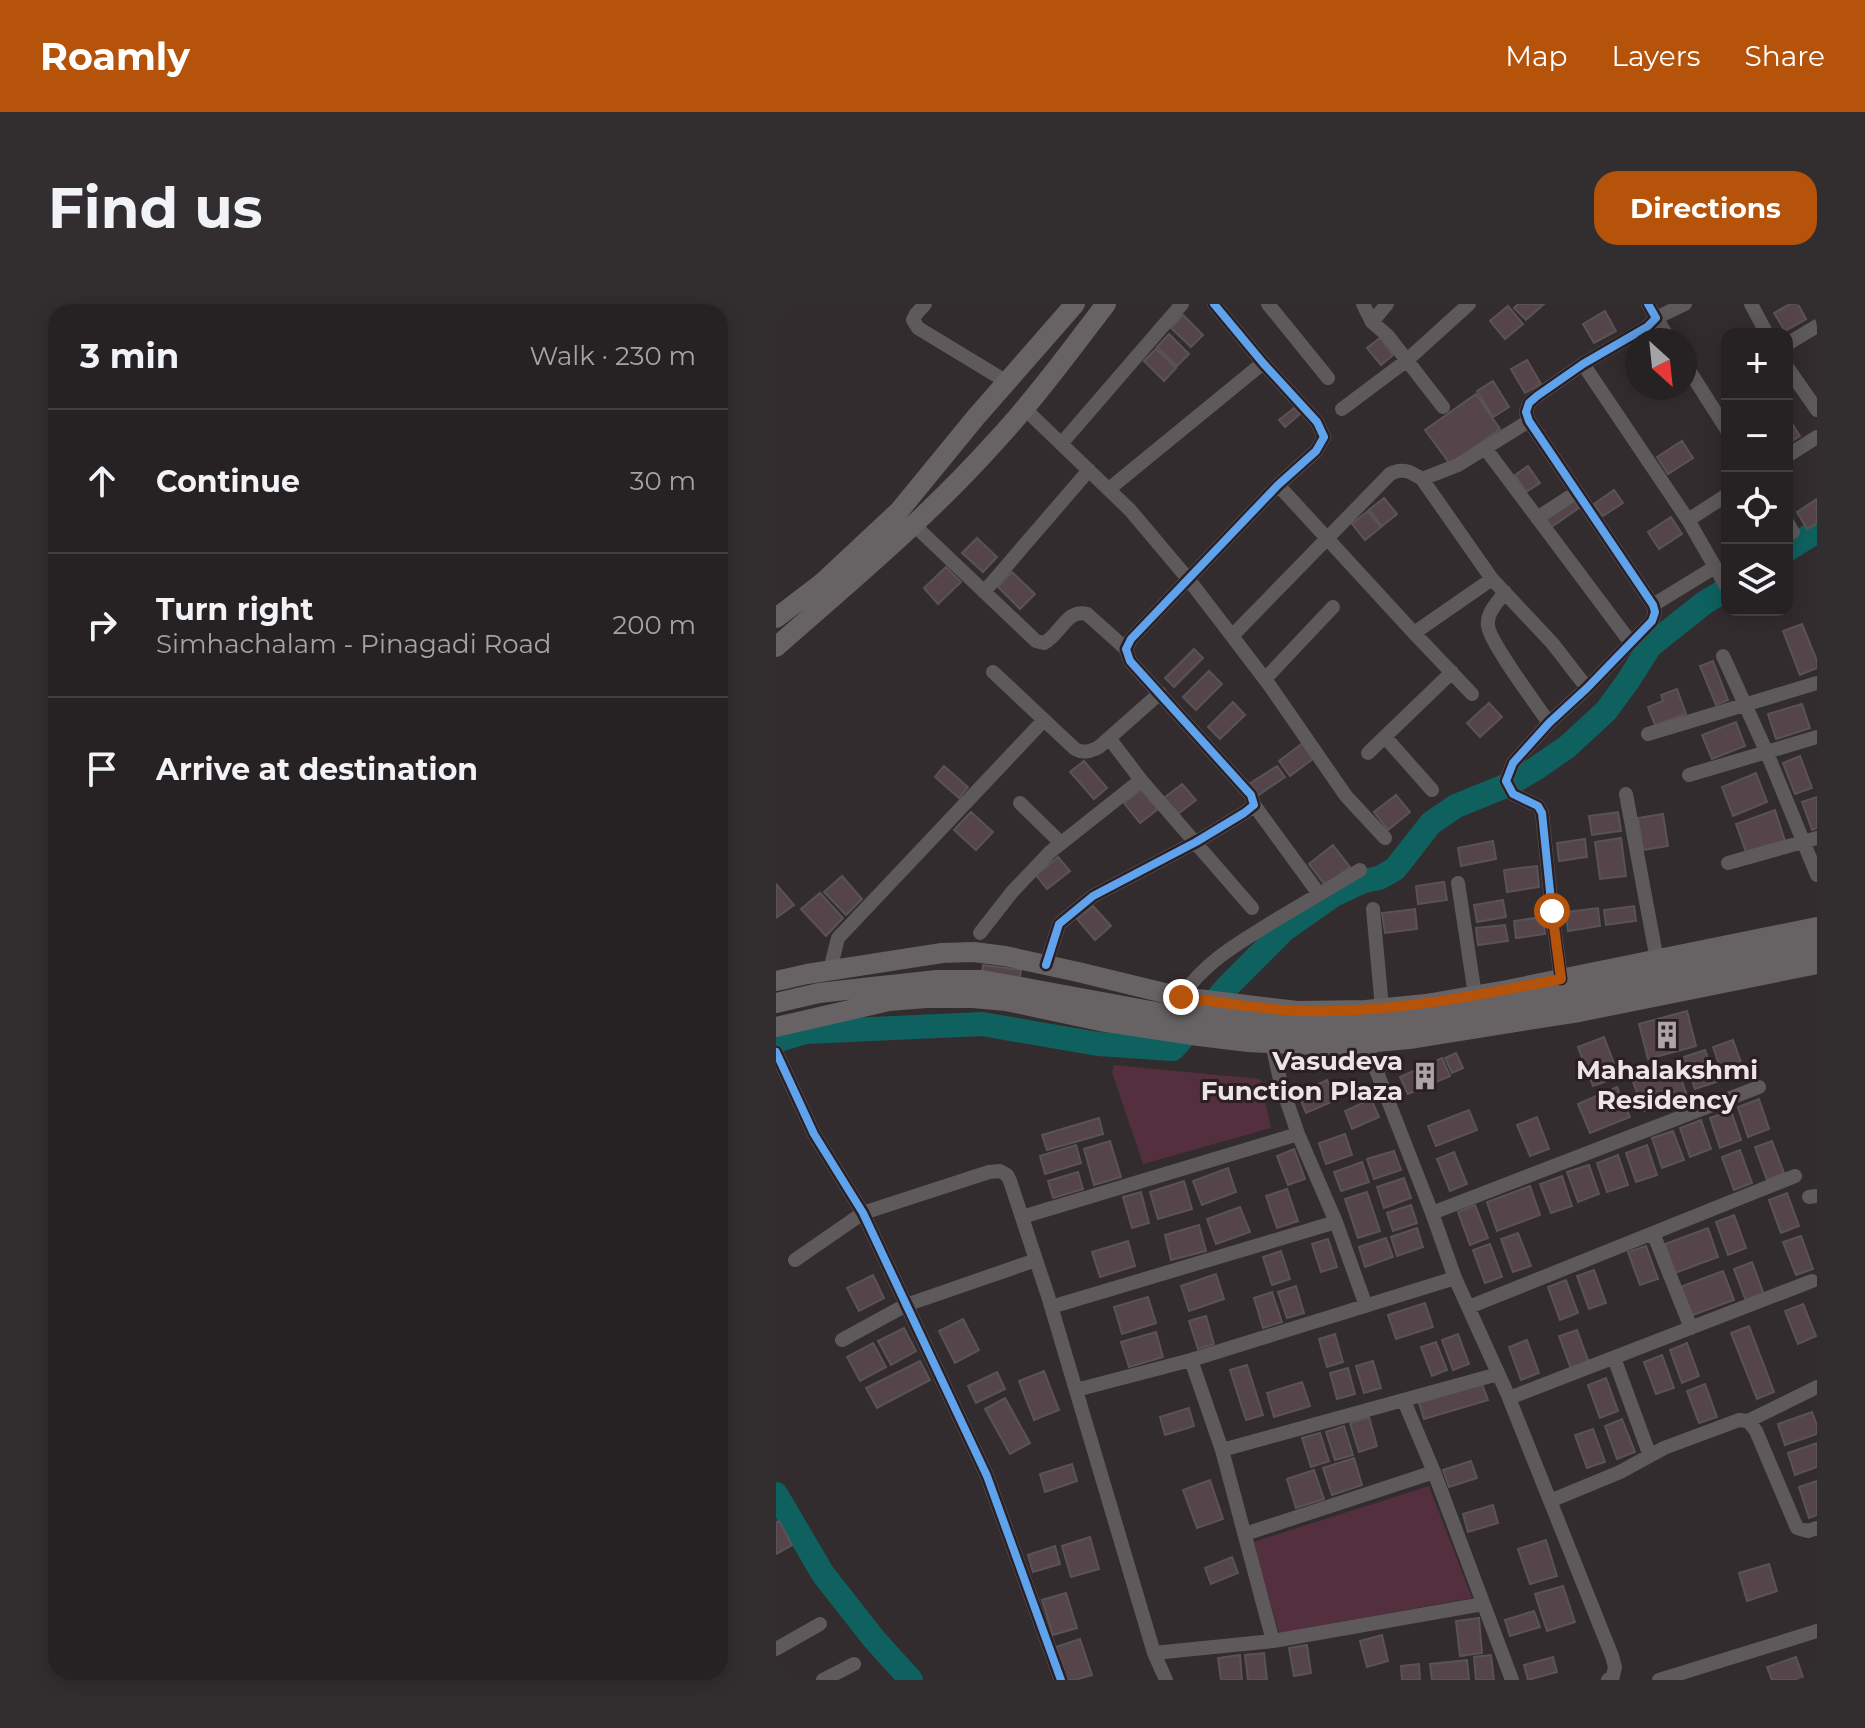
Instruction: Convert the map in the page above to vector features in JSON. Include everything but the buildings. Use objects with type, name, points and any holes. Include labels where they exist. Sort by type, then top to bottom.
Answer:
[{"type":"main road","points":[[776,647],[907,518],[1007,382],[1075,304]]},
{"type":"main road","points":[[776,618],[907,518],[994,444],[1106,304]]},
{"type":"main road","points":[[776,981],[942,953],[974,952],[1046,965],[1181,997],[1260,1008],[1297,1011],[1382,1008],[1426,1004],[1561,979],[1817,927]]},
{"type":"main road","points":[[776,1003],[819,993],[872,987],[937,980],[982,980],[1228,1023],[1266,1027],[1352,1028],[1429,1021],[1817,947]]},
{"type":"main road","points":[[776,1027],[889,1001],[973,998],[1006,1001],[1100,1021],[1199,1036],[1272,1044],[1334,1046],[1409,1039],[1579,1012],[1817,964]]},
{"type":"street","points":[[925,304],[913,320],[918,328],[1007,382]]},
{"type":"street","points":[[1061,444],[1182,304]]},
{"type":"street","points":[[1268,304],[1328,378]]},
{"type":"street","points":[[1363,304],[1372,322],[1388,336],[1443,407]]},
{"type":"street","points":[[1372,322],[1387,304]]},
{"type":"street","points":[[1342,409],[1406,361],[1469,304]]},
{"type":"street","points":[[1648,304],[1662,328]]},
{"type":"street","points":[[1561,979],[1542,813],[1538,806],[1510,787],[1513,763],[1652,621],[1655,612],[1526,412],[1529,403],[1583,364],[1647,327],[1656,318],[1685,304]]},
{"type":"street","points":[[1751,304],[1764,328]]},
{"type":"street","points":[[1126,649],[1131,639],[1278,485],[1316,451],[1324,437],[1317,422],[1263,363],[1223,308]]},
{"type":"street","points":[[1793,340],[1817,326]]},
{"type":"street","points":[[1109,489],[1263,363]]},
{"type":"street","points":[[1583,364],[1688,520],[1721,577]]},
{"type":"street","points":[[1793,376],[1817,410]]},
{"type":"street","points":[[1697,383],[1721,421]]},
{"type":"street","points":[[1025,409],[1130,510],[1189,580],[1265,679],[1346,796],[1385,838]]},
{"type":"street","points":[[1422,479],[1458,465],[1529,421]]},
{"type":"street","points":[[1793,452],[1817,437]]},
{"type":"street","points":[[1485,448],[1631,643]]},
{"type":"street","points":[[984,592],[1089,470]]},
{"type":"street","points":[[1232,636],[1390,474],[1404,470],[1422,479],[1492,579],[1553,644],[1587,688]]},
{"type":"street","points":[[1278,485],[1472,694]]},
{"type":"street","points":[[1537,518],[1577,492]]},
{"type":"street","points":[[1688,520],[1721,499]]},
{"type":"street","points":[[907,518],[1036,641],[1044,643],[1052,639],[1068,619],[1081,612],[1126,649],[1130,661],[1251,795],[1254,805],[1319,894]]},
{"type":"street","points":[[1653,605],[1715,567]]},
{"type":"street","points":[[1414,633],[1492,579]]},
{"type":"street","points":[[1505,592],[1489,614],[1487,624],[1497,645],[1549,723]]},
{"type":"street","points":[[1265,679],[1333,607]]},
{"type":"street","points":[[1723,656],[1810,840],[1817,875]]},
{"type":"street","points":[[993,672],[1075,749],[1082,752],[1099,747],[1160,693]]},
{"type":"street","points":[[1368,753],[1452,672]]},
{"type":"street","points":[[1648,734],[1817,683]]},
{"type":"street","points":[[830,970],[838,938],[1044,720]]},
{"type":"street","points":[[1385,737],[1432,790]]},
{"type":"street","points":[[1689,775],[1817,737]]},
{"type":"street","points":[[1109,738],[1141,780],[1252,908]]},
{"type":"street","points":[[980,933],[1012,892],[1050,852],[1141,780]]},
{"type":"street","points":[[1626,794],[1657,960]]},
{"type":"street","points":[[1020,803],[1061,843]]},
{"type":"street","points":[[1046,965],[1059,924],[1093,896],[1196,842],[1254,805]]},
{"type":"street","points":[[1728,863],[1810,840]]},
{"type":"street","points":[[1181,997],[1193,979],[1231,947],[1360,870]]},
{"type":"street","points":[[1458,883],[1475,995]]},
{"type":"street","points":[[1373,909],[1382,1008]]},
{"type":"street","points":[[1272,1044],[1281,1084],[1298,1134],[1336,1222],[1366,1306]]},
{"type":"street","points":[[1366,1044],[1455,1278],[1509,1398],[1612,1656],[1615,1667],[1612,1679]]},
{"type":"street","points":[[776,1052],[814,1134],[863,1213],[987,1476],[1061,1680]]},
{"type":"street","points":[[1432,1213],[1759,1087]]},
{"type":"street","points":[[1022,1217],[1298,1134]]},
{"type":"street","points":[[795,1260],[863,1213],[989,1172],[1000,1171],[1007,1175],[1051,1307],[1154,1653],[1166,1680]]},
{"type":"street","points":[[1469,1307],[1795,1176]]},
{"type":"street","points":[[1051,1307],[1336,1222]]},
{"type":"street","points":[[1653,1233],[1691,1328]]},
{"type":"street","points":[[842,1340],[906,1305],[1036,1260]]},
{"type":"street","points":[[1076,1390],[1191,1360],[1455,1278]]},
{"type":"street","points":[[1509,1398],[1812,1281]]},
{"type":"street","points":[[1614,1358],[1650,1456]]},
{"type":"street","points":[[1191,1360],[1222,1450],[1273,1641]]},
{"type":"street","points":[[1222,1450],[1498,1374]]},
{"type":"street","points":[[1550,1501],[1620,1472],[1664,1448],[1739,1420],[1748,1421],[1817,1387]]},
{"type":"street","points":[[1404,1401],[1512,1680]]},
{"type":"street","points":[[1748,1421],[1756,1431],[1797,1528],[1808,1531],[1817,1528]]},
{"type":"street","points":[[1245,1534],[1434,1472]]},
{"type":"street","points":[[1154,1653],[1273,1641],[1483,1604]]},
{"type":"street","points":[[776,1649],[820,1624]]},
{"type":"street","points":[[1659,1680],[1817,1631]]},
{"type":"street","points":[[823,1680],[854,1664]]},
{"type":"shaded area","points":[[1114,1065],[1260,1079],[1271,1128],[1143,1164],[1112,1072]]},
{"type":"shaded area","points":[[1429,1486],[1472,1598],[1279,1633],[1253,1542]]},
{"type":"waterway","points":[[1793,546],[1817,531]]},
{"type":"waterway","points":[[776,1041],[805,1032],[982,1024],[1098,1044],[1173,1049],[1226,988],[1284,930],[1334,895],[1395,869],[1431,823],[1456,806],[1508,785],[1567,747],[1606,711],[1650,646],[1721,593]]},
{"type":"waterway","points":[[776,1494],[823,1574],[911,1680]]},
{"type":"cycle path","points":[[1046,965],[1059,924],[1093,896],[1196,842],[1254,805],[1251,795],[1130,661],[1126,649],[1131,639],[1278,485],[1316,451],[1324,437],[1317,422],[1214,304]]},
{"type":"cycle path","points":[[1561,979],[1542,813],[1538,806],[1513,794],[1506,781],[1513,763],[1652,621],[1655,612],[1526,412],[1529,403],[1537,396],[1583,364],[1647,327],[1656,318],[1648,304]]},
{"type":"cycle path","points":[[776,1052],[814,1134],[863,1213],[987,1476],[1061,1680]]},
{"type":"place","name":"Mahalakshmi Residency","points":[[1667,1035]]},
{"type":"place","name":"Vasudeva Function Plaza","points":[[1425,1076]]},
{"type":"route","points":[[1181,997],[1297,1011],[1366,1010],[1426,1004],[1561,979],[1552,911]]}]
